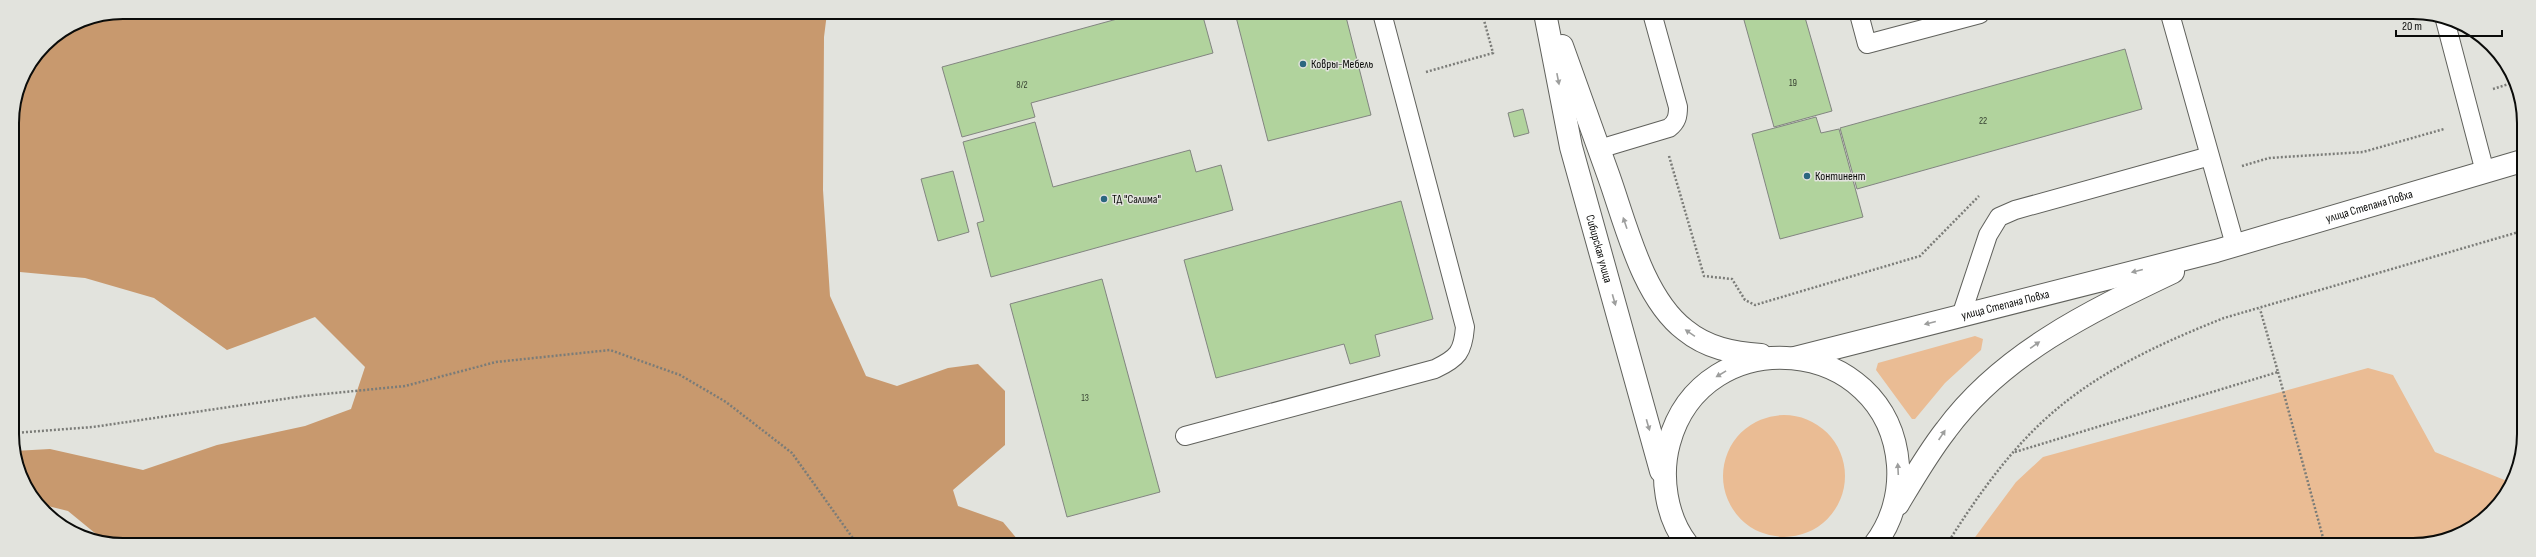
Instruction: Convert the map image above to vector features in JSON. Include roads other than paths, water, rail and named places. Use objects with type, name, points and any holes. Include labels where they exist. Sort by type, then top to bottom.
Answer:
[{"type":"street","name":"Сибирская улица","points":[[1546,19],[1571,147],[1679,535]]},
{"type":"street","points":[[1553,19],[1636,254],[1652,290],[1667,311],[1683,329],[1702,342],[1743,354],[1788,357],[1811,361],[1840,373],[1865,392],[1884,417],[1895,444],[1899,473],[1898,487],[1891,515],[1879,538]]},
{"type":"street","name":"улица Степана Повха","points":[[1788,357],[1961,316],[2226,248],[2517,162]]},
{"type":"street","name":"улица Степана Повха","points":[[1891,515],[1946,429],[2008,366],[2067,326],[2130,292],[2226,248]]},
{"type":"street","points":[[1664,482],[1665,466],[1671,435],[1677,420],[1695,394],[1707,384],[1734,367],[1748,362],[1788,357]]},
{"type":"lane","points":[[1185,436],[1435,369],[1452,361],[1464,345],[1465,327],[1384,19]]},
{"type":"lane","points":[[1599,149],[1662,130],[1674,124],[1678,116],[1678,107],[1654,19]]},
{"type":"lane","points":[[1860,19],[1867,44],[1961,19]]},
{"type":"lane","points":[[2171,19],[2210,156],[2226,248]]},
{"type":"lane","points":[[2446,25],[2485,172]]},
{"type":"lane","points":[[1961,316],[1988,235],[1999,217],[2015,210],[2210,156]]},
{"type":"place","name":"Ковры-Мебель","points":[[1303,64]]},
{"type":"place","name":"Континент","points":[[1807,176]]},
{"type":"place","name":"ТД \"Салима\"","points":[[1104,199]]}]
